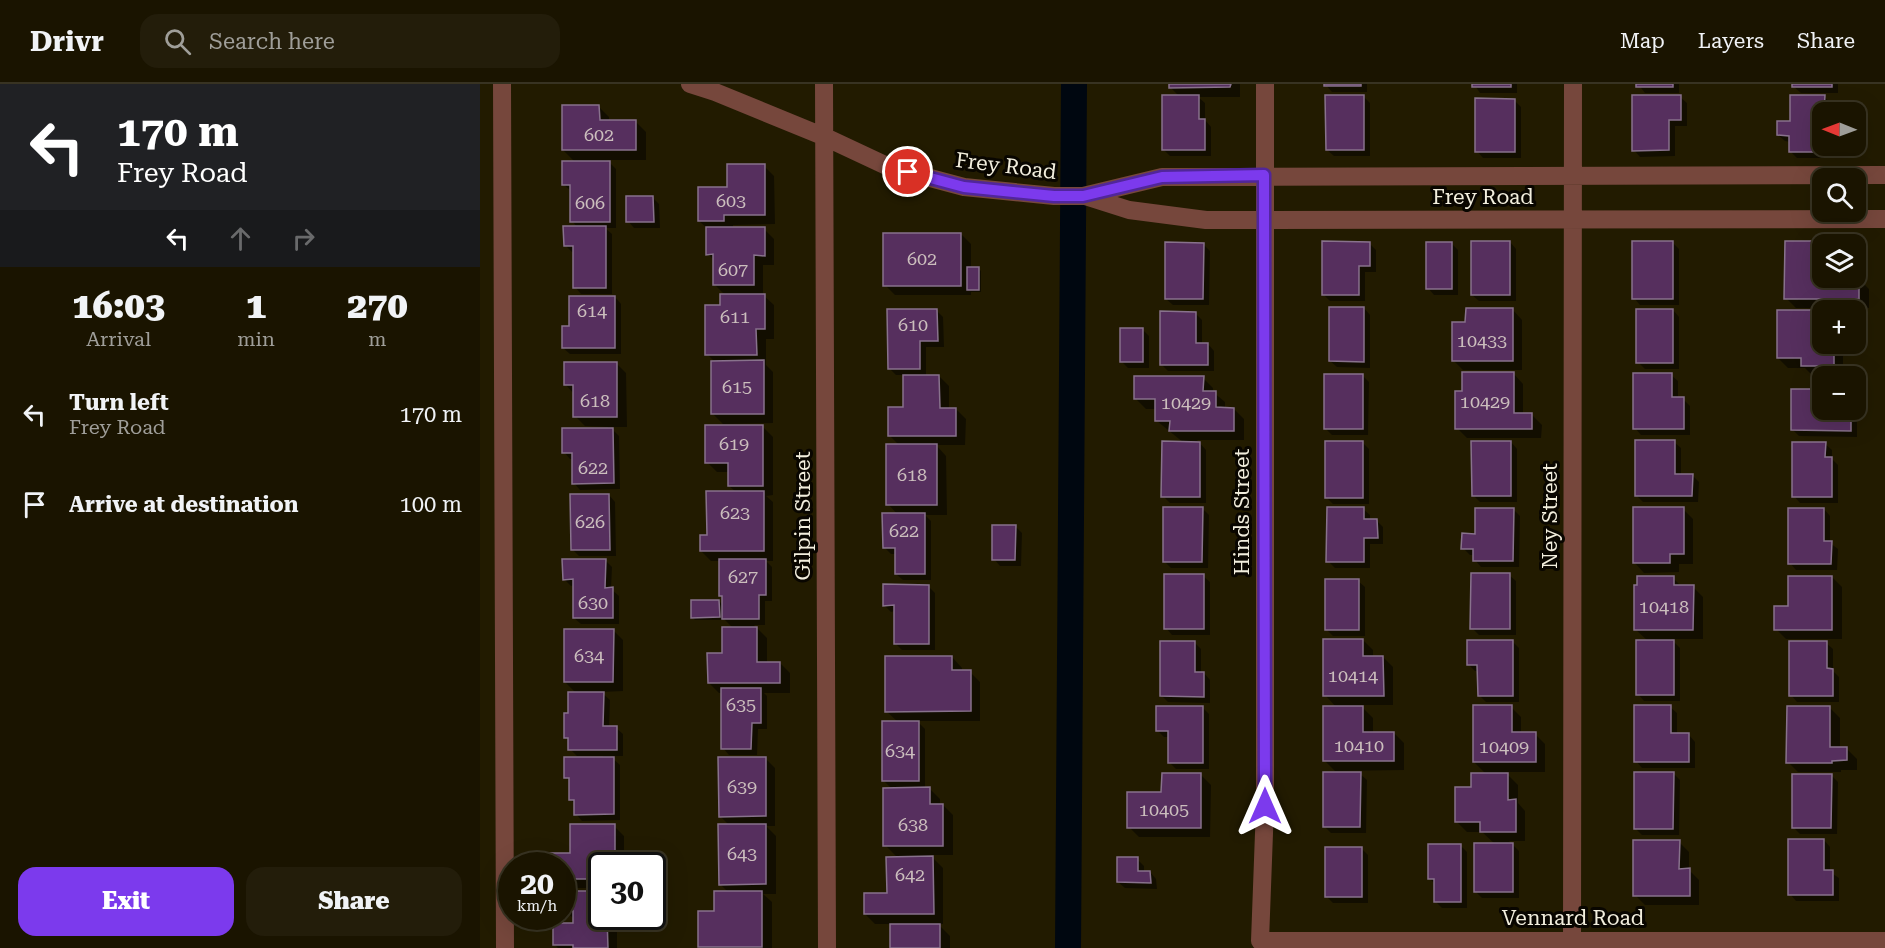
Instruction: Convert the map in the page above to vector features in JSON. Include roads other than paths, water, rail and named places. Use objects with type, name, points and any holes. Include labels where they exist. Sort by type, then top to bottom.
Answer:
[{"type":"street","points":[[502,84],[505,948]]},
{"type":"street","name":"Frey Road","points":[[690,84],[716,92],[889,167],[964,187],[1054,196],[1083,196],[1162,177],[1885,175]]},
{"type":"street","name":"Gilpin Street","points":[[824,84],[827,948]]},
{"type":"street","name":"Hinds Street","points":[[1260,941],[1265,806],[1265,84]]},
{"type":"street","name":"Ney Street","points":[[1572,944],[1573,84]]},
{"type":"street","name":"Frey Road","points":[[1083,196],[1129,210],[1206,220],[1885,219]]},
{"type":"street","name":"Vennard Road","points":[[1260,941],[1572,944],[1885,941]]},
{"type":"waterway","points":[[1068,948],[1074,84]]}]
